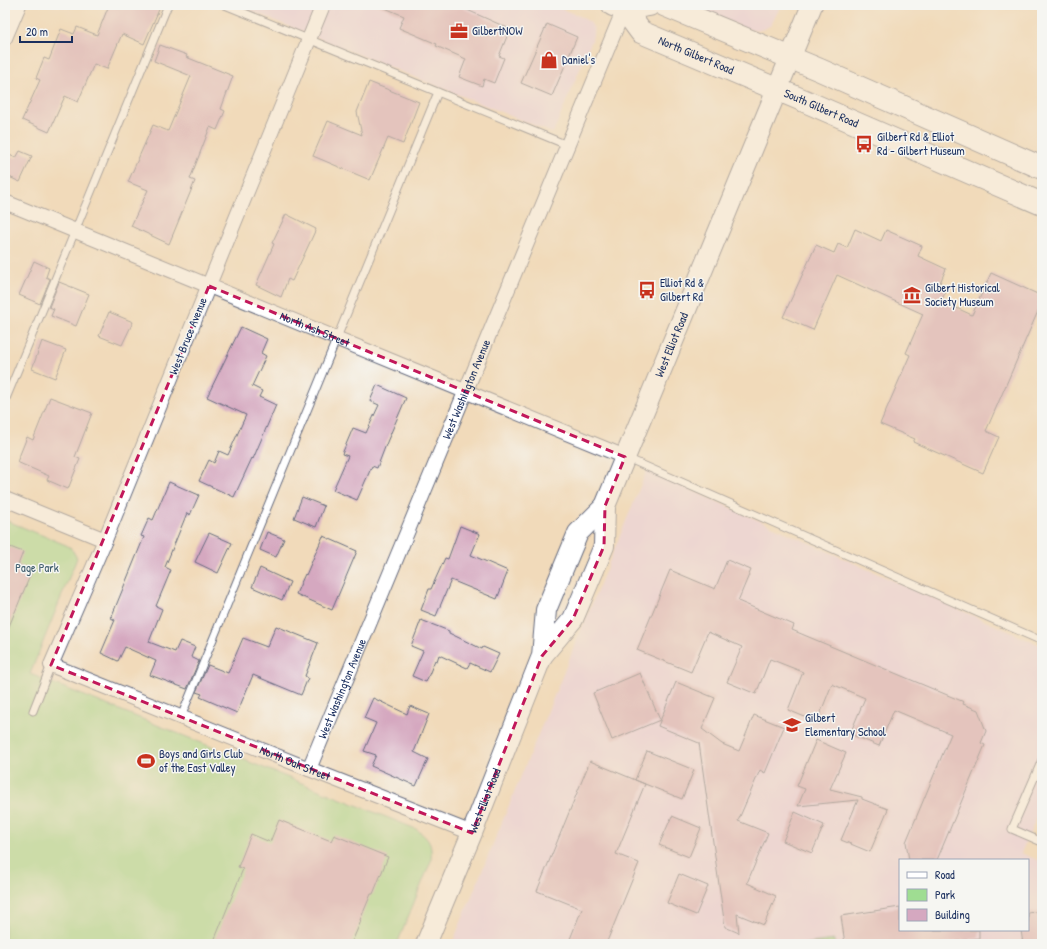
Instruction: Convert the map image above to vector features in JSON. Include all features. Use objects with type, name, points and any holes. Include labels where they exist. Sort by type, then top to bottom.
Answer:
[{"type":"main road","points":[[618,7],[650,5]]},
{"type":"main road","points":[[664,5],[784,73],[1042,168]]},
{"type":"main road","name":"West Elliot Road","points":[[542,656],[573,620],[604,546],[605,506],[812,5]]},
{"type":"main road","name":"North Gilbert Road","points":[[618,7],[642,32],[784,73]]},
{"type":"main road","name":"South Gilbert Road","points":[[784,73],[1042,204]]},
{"type":"main road","name":"West Elliot Road","points":[[426,944],[542,656],[546,610],[578,533],[605,506]]},
{"type":"street","points":[[5,38],[19,5]]},
{"type":"street","name":"West Bruce Avenue","points":[[51,665],[105,540],[323,5]]},
{"type":"street","name":"West Washington Avenue","points":[[309,770],[567,145],[618,7]]},
{"type":"street","name":"North Ash Street","points":[[5,202],[625,457]]},
{"type":"street","points":[[5,499],[105,540]]},
{"type":"street","name":"North Oak Street","points":[[51,665],[309,770],[472,833]]},
{"type":"lane","points":[[5,401],[168,5]]},
{"type":"lane","points":[[225,5],[567,145]]},
{"type":"lane","points":[[181,717],[438,92]]},
{"type":"lane","points":[[625,457],[1042,641]]},
{"type":"lane","points":[[33,711],[51,665]]},
{"type":"lane","points":[[1042,760],[1012,829],[1042,842]]},
{"type":"highlighted area","points":[[209,286],[625,457],[605,506],[604,546],[573,619],[542,656],[472,833],[51,665]]},
{"type":"shaded area","points":[[236,5],[552,5],[590,22],[594,29],[592,40],[553,133]]},
{"type":"shaded area","points":[[688,5],[781,5],[771,25],[756,31],[746,29]]},
{"type":"shaded area","name":"Gilbert Elementary School","points":[[647,470],[1042,646],[1042,805],[1021,853],[1042,862],[1042,944],[452,944]]},
{"type":"green space","name":"Boys and Girls Club of the East Valley","points":[[5,520],[66,545],[71,548],[77,558],[30,674],[416,829],[427,839],[431,850],[431,861],[397,944],[5,944]]},
{"type":"green space","points":[[834,940],[835,944],[805,944]]},
{"type":"building","points":[[109,5],[161,5],[144,44],[122,34],[107,69],[94,64],[78,102],[65,96],[49,132],[22,120],[40,80],[36,78],[44,58],[49,60],[61,29],[74,34],[77,27],[97,35]]},
{"type":"building","points":[[378,5],[456,5],[510,29],[499,56],[504,58],[494,83],[484,79],[482,86],[459,77],[466,59],[436,46],[437,44],[399,28],[404,16]]},
{"type":"building","name":"Daniel's","points":[[547,24],[577,37],[552,96],[521,83]]},
{"type":"building","points":[[160,45],[187,55],[186,57],[233,76],[221,109],[225,111],[217,130],[210,127],[190,179],[195,181],[169,244],[131,226],[148,190],[128,182],[153,125],[168,131],[191,76],[154,61]]},
{"type":"building","points":[[369,82],[419,102],[403,144],[388,138],[370,180],[313,156],[328,121],[362,135],[357,112]]},
{"type":"building","points":[[20,151],[32,156],[20,182],[5,175],[5,153],[16,158]]},
{"type":"building","points":[[286,214],[316,229],[292,281],[288,279],[281,297],[256,285],[274,244],[272,243]]},
{"type":"building","points":[[855,229],[881,241],[886,230],[922,246],[918,256],[946,269],[939,285],[947,289],[941,301],[972,315],[991,273],[1042,296],[1042,302],[986,431],[999,437],[983,473],[913,442],[915,439],[880,424],[910,355],[906,353],[923,314],[837,275],[813,330],[783,317],[816,245],[834,253],[838,244],[847,248]]},
{"type":"building","points":[[34,261],[49,268],[46,277],[50,279],[40,304],[19,295]]},
{"type":"building","points":[[59,282],[89,294],[76,326],[51,316],[54,309],[49,307]]},
{"type":"building","points":[[109,312],[133,322],[122,345],[99,336]]},
{"type":"building","points":[[241,327],[267,339],[261,353],[266,356],[252,386],[262,391],[259,397],[276,405],[253,459],[252,458],[234,497],[199,481],[209,460],[214,463],[219,451],[228,455],[246,415],[207,397]]},
{"type":"building","points":[[42,341],[66,350],[55,378],[32,369]]},
{"type":"building","points":[[377,385],[406,398],[377,468],[372,466],[357,500],[333,490],[348,456],[342,454],[353,428],[366,433],[379,405],[370,401]]},
{"type":"building","points":[[50,397],[92,413],[75,457],[80,459],[68,489],[47,480],[49,476],[17,462],[27,437],[33,440]]},
{"type":"building","points":[[169,482],[199,495],[190,515],[187,513],[165,567],[171,570],[156,606],[162,609],[149,642],[175,652],[180,641],[195,647],[191,657],[199,661],[187,689],[150,675],[156,661],[125,647],[118,661],[101,653],[115,620],[111,618],[144,537],[141,536],[149,518],[153,520]]},
{"type":"building","points":[[302,497],[324,506],[316,527],[294,518]]},
{"type":"building","points":[[460,526],[480,534],[471,555],[508,571],[497,599],[451,580],[436,616],[421,610],[429,589],[431,589],[445,558],[448,559]]},
{"type":"building","points":[[267,532],[284,539],[276,557],[260,550]]},
{"type":"building","points":[[209,533],[232,543],[218,573],[195,562]]},
{"type":"building","points":[[323,536],[357,551],[332,610],[296,594]]},
{"type":"building","points":[[5,545],[23,552],[18,565],[32,571],[5,636]]},
{"type":"building","points":[[727,560],[751,570],[738,601],[794,625],[792,630],[964,702],[963,704],[978,710],[986,731],[981,743],[985,745],[937,859],[909,859],[906,842],[951,734],[894,710],[879,746],[850,734],[865,698],[832,684],[817,722],[788,710],[803,672],[770,659],[756,694],[727,682],[742,647],[708,632],[691,672],[637,650],[670,570],[715,589]]},
{"type":"building","points":[[260,568],[290,582],[282,600],[252,587]]},
{"type":"building","points":[[421,620],[449,631],[449,633],[482,649],[483,647],[499,654],[490,672],[470,663],[467,668],[439,655],[437,661],[435,660],[426,682],[412,676],[423,651],[411,646]]},
{"type":"building","points":[[276,626],[318,643],[305,676],[308,678],[301,695],[253,675],[237,713],[200,697],[202,694],[196,692],[208,665],[228,673],[243,638],[267,647]]},
{"type":"building","points":[[640,673],[660,720],[612,740],[593,693]]},
{"type":"building","points":[[676,682],[715,698],[702,729],[722,744],[739,751],[754,715],[784,727],[765,773],[760,770],[738,821],[768,833],[747,883],[776,896],[764,925],[737,914],[739,933],[725,927],[699,743],[658,726]]},
{"type":"building","points":[[373,698],[407,714],[410,706],[429,714],[414,752],[428,759],[416,786],[371,766],[376,755],[364,751],[376,723],[364,718]]},
{"type":"building","points":[[816,740],[846,753],[830,789],[862,797],[862,799],[888,809],[870,852],[841,840],[858,800],[798,806],[805,789],[797,786]]},
{"type":"building","points":[[647,751],[694,770],[682,799],[635,780]]},
{"type":"building","points":[[590,761],[645,784],[616,854],[639,863],[606,944],[568,944],[582,909],[537,891]]},
{"type":"building","points":[[795,812],[824,825],[812,853],[783,841]]},
{"type":"building","points":[[672,816],[701,828],[689,857],[659,845]]},
{"type":"building","points":[[279,820],[331,841],[334,835],[388,857],[351,944],[223,944],[214,941],[243,869],[238,867],[251,834],[270,842]]},
{"type":"building","points":[[679,874],[708,886],[696,915],[667,903]]},
{"type":"building","points":[[899,907],[899,931],[979,931],[979,938],[940,944],[845,944],[841,916]]},
{"type":"building","points":[[1042,911],[1042,944],[1023,944],[1021,931],[1029,931],[1029,913]]},
{"type":"place","name":"GilbertNOW","points":[[459,31]]},
{"type":"place","name":"Daniel's","points":[[549,60]]},
{"type":"place","name":"Gilbert Rd & Elliot Rd - Gilbert Museum","points":[[864,144]]},
{"type":"place","name":"Elliot Rd & Gilbert Rd","points":[[647,290]]},
{"type":"place","name":"Gilbert Historical Society Museum","points":[[912,295]]},
{"type":"place","name":"Gilbert Elementary School","points":[[792,725]]},
{"type":"place","name":"Boys and Girls Club of the East Valley","points":[[146,761]]},
{"type":"park label","name":"Page Park","points":[[37,568]]}]
